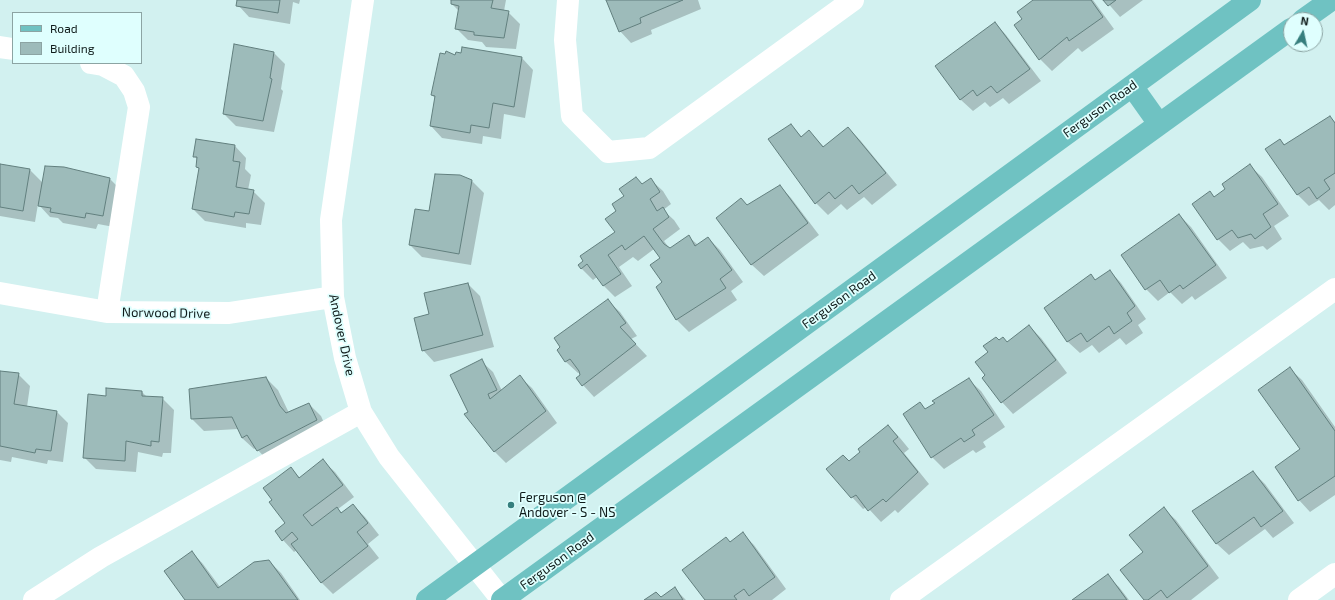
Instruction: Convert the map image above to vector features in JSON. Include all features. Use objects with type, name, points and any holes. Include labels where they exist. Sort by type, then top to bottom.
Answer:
[{"type":"main road","name":"Ferguson Road","points":[[427,600],[1250,0]]},
{"type":"main road","points":[[1314,12],[1330,0]]},
{"type":"main road","name":"Ferguson Road","points":[[502,600],[1283,35]]},
{"type":"main road","points":[[1132,86],[1159,124]]},
{"type":"street","name":"Andover Drive","points":[[363,0],[331,220],[333,297],[345,358],[361,412],[389,457],[502,600]]},
{"type":"street","points":[[568,0],[565,40],[572,116],[608,152],[649,148],[853,0]]},
{"type":"street","points":[[0,47],[12,49]]},
{"type":"street","points":[[97,64],[103,65],[124,76],[134,91],[139,107],[107,312]]},
{"type":"street","points":[[900,600],[1335,289]]},
{"type":"street","name":"Norwood Drive","points":[[0,293],[107,312],[229,313],[333,297]]},
{"type":"street","points":[[34,600],[101,558],[361,412]]},
{"type":"street","points":[[1299,600],[1335,574]]},
{"type":"building","points":[[237,0],[280,0],[278,13],[236,6]]},
{"type":"building","points":[[451,0],[493,0],[491,8],[509,11],[504,38],[474,35],[474,32],[455,29],[459,6],[451,4]]},
{"type":"building","points":[[606,0],[683,0],[640,18],[641,23],[619,32]]},
{"type":"building","points":[[1033,0],[1091,0],[1103,17],[1069,41],[1067,37],[1039,60],[1014,25],[1022,19],[1017,12]]},
{"type":"building","points":[[1103,0],[1116,0],[1108,6]]},
{"type":"building","points":[[995,22],[1030,69],[997,93],[991,86],[977,96],[973,90],[960,100],[935,66]]},
{"type":"building","points":[[234,44],[274,52],[270,78],[272,79],[263,121],[223,114]]},
{"type":"building","points":[[462,47],[522,57],[514,107],[493,103],[489,128],[471,125],[470,133],[430,126],[435,96],[431,95],[440,53],[445,54],[446,51],[455,55],[456,52],[461,53]]},
{"type":"building","points":[[1330,116],[1335,123],[1335,173],[1324,180],[1330,189],[1317,199],[1309,187],[1297,195],[1265,149],[1280,139],[1284,145]]},
{"type":"building","points":[[791,124],[801,137],[809,130],[823,147],[848,127],[886,173],[859,194],[852,185],[835,199],[829,192],[815,204],[768,139]]},
{"type":"building","points":[[196,139],[235,145],[233,161],[240,162],[236,187],[254,190],[249,214],[235,212],[234,217],[192,209],[199,168],[196,167],[197,157],[193,157]]},
{"type":"building","points":[[0,164],[30,169],[23,211],[0,207]]},
{"type":"building","points":[[1250,164],[1278,204],[1263,214],[1271,227],[1255,239],[1251,234],[1238,238],[1232,230],[1217,240],[1192,204],[1210,191],[1214,197],[1225,189],[1222,184]]},
{"type":"building","points":[[45,166],[64,167],[110,178],[103,216],[86,213],[85,218],[50,212],[51,208],[38,206]]},
{"type":"building","points":[[435,174],[460,175],[472,180],[459,254],[409,245],[415,209],[429,211]]},
{"type":"building","points":[[636,177],[642,184],[651,178],[660,192],[650,199],[657,211],[663,207],[669,217],[653,229],[664,244],[670,248],[689,235],[695,246],[708,237],[732,270],[720,279],[726,288],[676,320],[656,287],[662,282],[650,265],[660,258],[644,236],[625,250],[622,245],[608,255],[621,274],[603,286],[587,264],[581,269],[578,265],[583,261],[580,256],[615,232],[605,219],[616,211],[612,204],[624,196],[619,189]]},
{"type":"building","points":[[780,185],[808,223],[751,265],[716,218],[741,198],[747,205]]},
{"type":"building","points":[[1179,214],[1216,265],[1183,289],[1180,285],[1169,293],[1160,280],[1145,290],[1121,255]]},
{"type":"building","points":[[1110,270],[1135,306],[1127,313],[1132,321],[1114,334],[1109,326],[1087,342],[1081,333],[1067,342],[1044,308],[1091,274],[1095,280]]},
{"type":"building","points":[[468,283],[483,335],[422,351],[414,318],[429,314],[424,293]]},
{"type":"building","points":[[608,299],[626,323],[620,327],[636,344],[582,386],[576,378],[580,375],[579,371],[570,359],[565,362],[557,350],[560,347],[554,338]]},
{"type":"building","points":[[1029,325],[1056,360],[1001,403],[982,378],[985,375],[975,362],[988,352],[983,346],[996,337],[999,340],[1003,337],[1007,342]]},
{"type":"building","points":[[482,359],[497,390],[488,394],[490,399],[520,375],[546,411],[494,452],[464,414],[468,412],[450,375]]},
{"type":"building","points":[[1290,367],[1335,431],[1335,476],[1298,501],[1275,467],[1300,449],[1258,390]]},
{"type":"building","points":[[0,371],[19,373],[14,404],[57,411],[51,451],[36,449],[35,453],[0,446]]},
{"type":"building","points":[[266,377],[280,406],[286,413],[309,403],[317,420],[257,451],[247,435],[242,438],[232,417],[191,419],[189,389]]},
{"type":"building","points":[[969,378],[994,415],[972,430],[975,435],[964,442],[961,438],[931,458],[903,414],[920,402],[925,409],[935,403],[932,401]]},
{"type":"building","points":[[106,388],[142,391],[142,396],[163,397],[159,442],[151,441],[151,446],[126,441],[125,461],[83,458],[88,394],[106,396]]},
{"type":"building","points":[[888,425],[898,437],[893,441],[918,472],[886,502],[883,499],[868,511],[856,495],[851,498],[826,469],[843,455],[849,461],[860,452],[858,449]]},
{"type":"building","points":[[323,459],[343,485],[303,515],[312,526],[337,507],[341,513],[353,504],[368,523],[357,532],[368,546],[321,583],[291,544],[298,539],[292,532],[282,541],[275,531],[285,523],[269,502],[272,500],[263,488],[291,467],[299,478]]},
{"type":"building","points":[[1253,471],[1283,511],[1261,527],[1254,517],[1216,544],[1192,511]]},
{"type":"building","points":[[1164,507],[1208,566],[1167,598],[1161,590],[1148,600],[1144,600],[1120,570],[1143,552],[1129,535]]},
{"type":"building","points":[[743,532],[775,577],[749,596],[744,589],[734,596],[737,600],[705,600],[682,570],[726,537],[730,542]]},
{"type":"building","points":[[192,551],[218,588],[254,562],[269,560],[298,600],[185,600],[164,571]]},
{"type":"building","points":[[1108,574],[1127,600],[1072,600]]},
{"type":"building","points":[[675,587],[683,600],[644,600],[656,592],[661,597]]},
{"type":"place","name":"Ferguson @ Andover - S - NS","points":[[511,505]]}]
